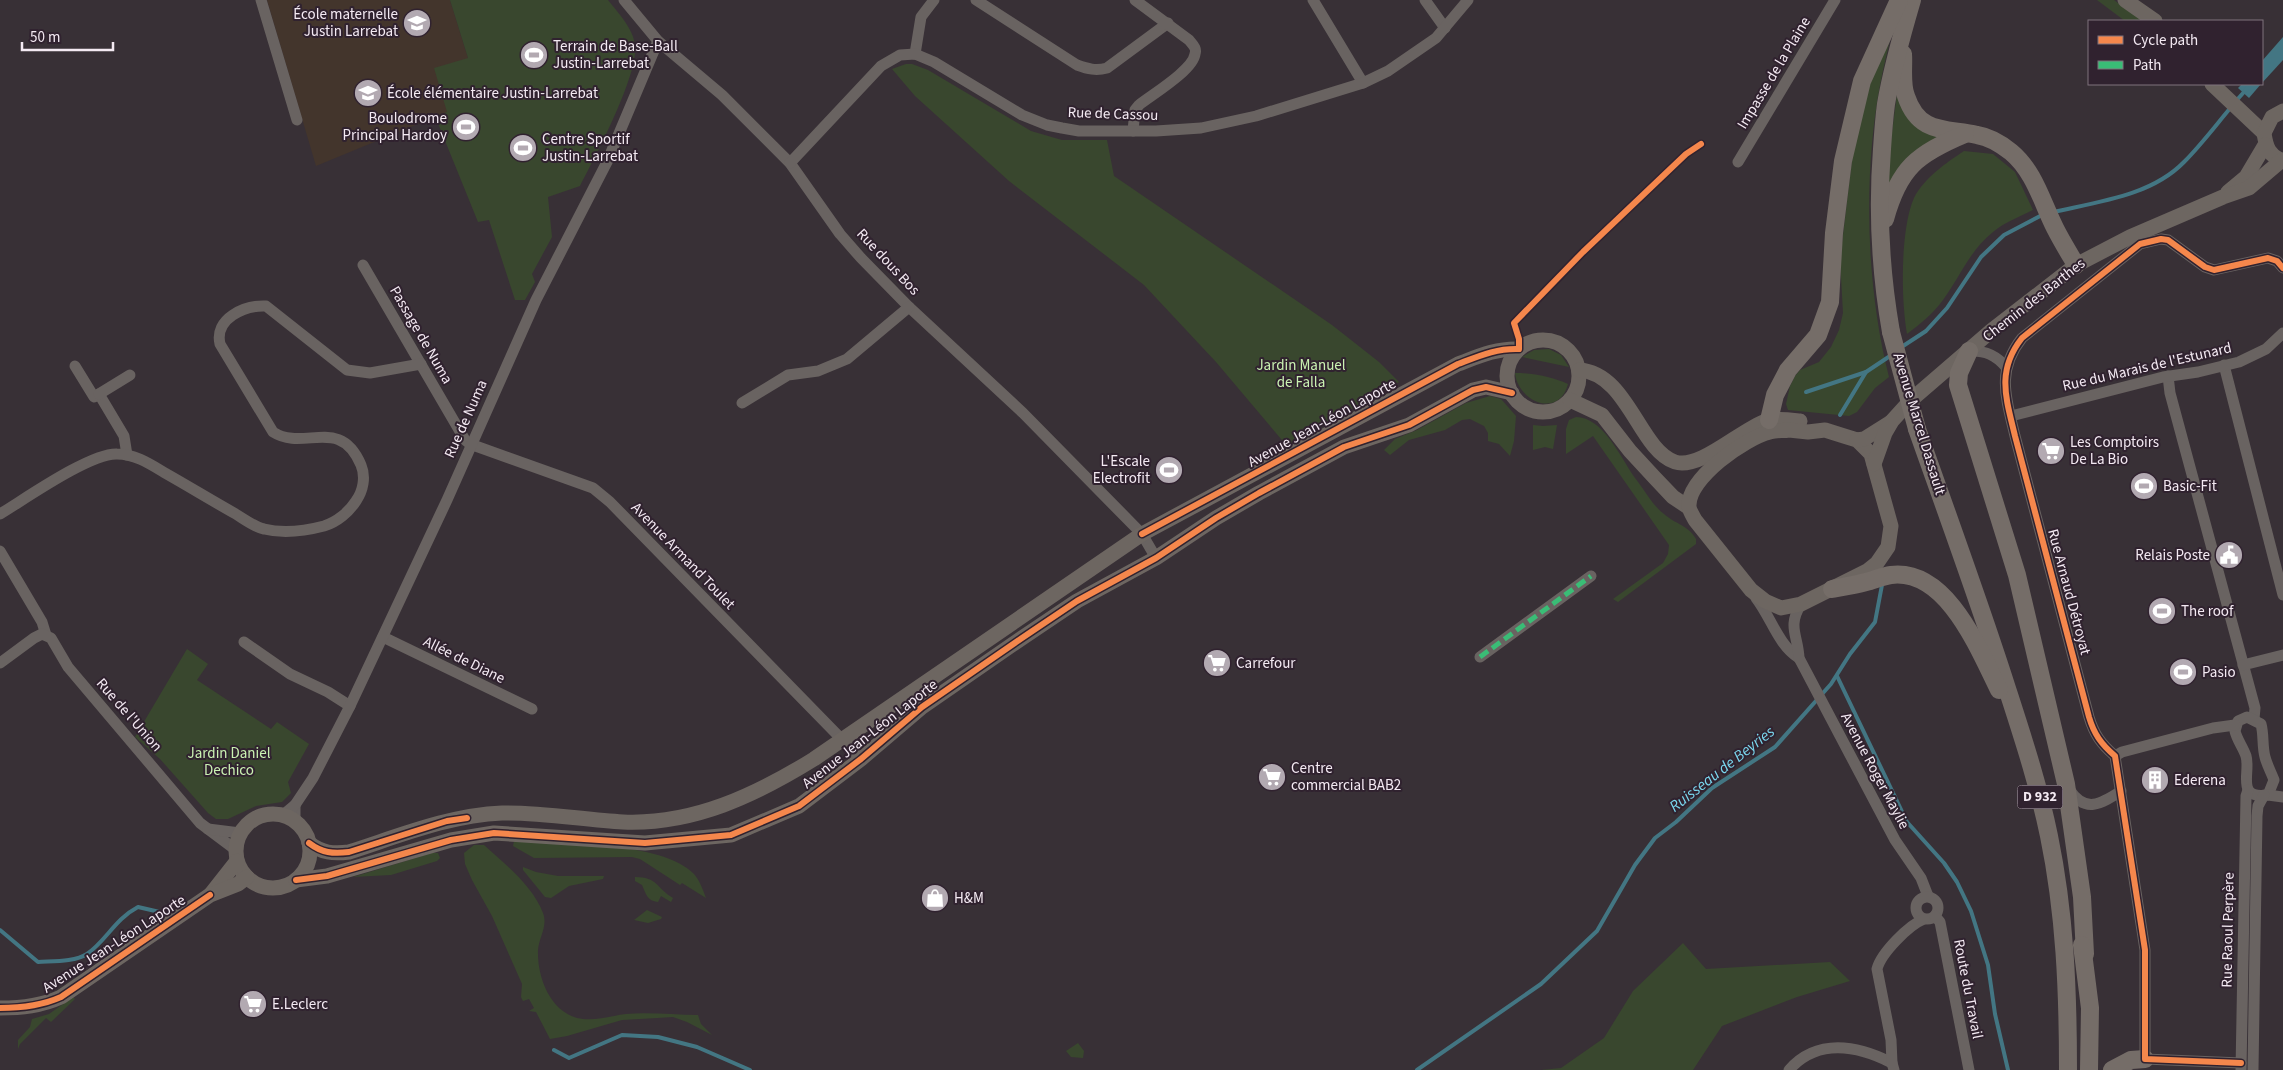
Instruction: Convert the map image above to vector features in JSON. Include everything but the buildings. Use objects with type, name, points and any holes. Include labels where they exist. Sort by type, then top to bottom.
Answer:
[{"type":"main road","points":[[1769,420],[1775,396],[1788,370],[1818,335],[1830,302],[1834,233],[1843,161],[1862,81],[1899,0]]},
{"type":"main road","name":"Avenue Marcel Dassault","points":[[1912,0],[1902,33],[1886,106],[1879,188],[1879,239],[1883,283],[1891,332],[1917,429],[1992,643],[2029,756],[2049,837],[2064,933],[2067,983],[2068,1070]]},
{"type":"main road","points":[[1902,33],[1905,95],[1913,111],[1921,120],[1938,130],[1977,135],[1997,142],[2012,153],[2027,170],[2056,231],[2076,265]]},
{"type":"main road","points":[[1879,239],[1893,194],[1902,176],[1928,151],[1965,134]]},
{"type":"main road","points":[[1969,351],[1959,373],[1958,385],[2017,575],[2066,784],[2082,898],[2085,954]]},
{"type":"main road","points":[[1832,589],[1891,575],[1910,575],[1940,592],[1953,607],[1978,650],[2029,756]]},
{"type":"main road","name":"Avenue Marcel Dassault","points":[[2049,837],[2067,876],[2085,954],[2090,1008],[2090,1070]]},
{"type":"main road","points":[[2112,1070],[2131,1060],[2144,1059]]},
{"type":"street","points":[[261,0],[297,120]]},
{"type":"street","name":"Rue dous Bos","points":[[624,0],[658,41],[722,95],[790,164],[840,234],[909,307],[1023,414],[1142,534],[1156,558]]},
{"type":"street","points":[[790,164],[881,66],[900,55],[915,54],[921,17],[934,0]]},
{"type":"street","points":[[976,0],[1077,65],[1099,70],[1108,68],[1123,58],[1168,23]]},
{"type":"street","points":[[1133,131],[1135,110],[1189,67],[1196,53],[1195,47],[1189,40],[1135,0]]},
{"type":"street","points":[[1313,0],[1363,84]]},
{"type":"street","points":[[1425,0],[1445,28]]},
{"type":"street","name":"Rue de Cassou","points":[[915,54],[934,62],[1022,115],[1047,125],[1080,131],[1177,131],[1256,116],[1363,84],[1409,58],[1436,38],[1468,0]]},
{"type":"street","name":"Impasse de la Plaine","points":[[1738,162],[1835,0]]},
{"type":"street","points":[[2125,0],[2154,20]]},
{"type":"street","name":"Rue de Numa","points":[[289,818],[328,751],[383,637],[447,500],[470,444],[536,300],[607,162],[658,41]]},
{"type":"street","points":[[2217,89],[2246,115],[2265,139],[2272,154],[2282,160]]},
{"type":"street","points":[[2246,115],[2279,110]]},
{"type":"street","name":"Chemin des Barthes","points":[[2224,197],[2246,176],[2279,110]]},
{"type":"street","name":"Chemin des Barthes","points":[[1839,435],[1864,439],[1892,421],[1931,381],[2076,265],[2130,237],[2248,188],[2282,160]]},
{"type":"street","name":"Rue Arnaud Détroyat","points":[[2115,756],[2103,746],[2094,732],[2089,717],[2010,416],[2006,398],[2006,367],[2015,347],[2027,333],[2140,244],[2161,239],[2168,240],[2205,267],[2214,270],[2268,258],[2277,261],[2283,268]]},
{"type":"street","name":"Passage de Numa","points":[[363,265],[465,440],[470,444]]},
{"type":"street","points":[[0,514],[94,458],[103,455],[127,455],[141,459],[262,529],[290,532],[332,524],[347,512],[361,494],[364,479],[362,467],[355,453],[346,443],[336,438],[288,438],[273,432],[220,344],[218,334],[221,326],[225,320],[256,305],[266,306],[347,370],[370,373],[421,364]]},
{"type":"street","points":[[742,403],[788,374],[818,372],[847,359],[909,307]]},
{"type":"street","name":"Rue du Marais de l'Estunard","points":[[2010,416],[2168,376],[2198,372],[2224,365],[2256,355],[2283,333]]},
{"type":"street","points":[[1546,340],[1555,342],[1571,353],[1578,370],[1578,382],[1570,400],[1555,410],[1539,411],[1524,406],[1512,393],[1507,373],[1513,357],[1519,349],[1527,343],[1546,340]]},
{"type":"street","name":"Avenue Jean-Léon Laporte","points":[[310,843],[317,850],[332,854],[349,852],[447,821],[503,813],[625,822],[665,820],[705,812],[760,791],[814,759],[1142,534],[1458,364],[1487,352],[1519,349]]},
{"type":"street","points":[[1969,351],[1976,350],[1994,355],[2006,367]]},
{"type":"street","points":[[2224,365],[2283,595]]},
{"type":"street","points":[[75,366],[94,397],[130,375]]},
{"type":"street","points":[[1570,400],[1602,415],[1672,497],[1688,507],[1695,520],[1751,590],[1765,601],[1781,608],[1801,604],[1867,571],[1877,563],[1888,547],[1892,526],[1871,454],[1839,435],[1814,423],[1769,420],[1722,445],[1702,460],[1682,464],[1673,462],[1664,456],[1653,443],[1615,390],[1600,377],[1589,371],[1578,370]]},
{"type":"street","name":"Rue Raoul Perpère","points":[[2168,376],[2170,393],[2255,708],[2254,719],[2261,724],[2265,759],[2274,780],[2258,806],[2257,816],[2253,1070]]},
{"type":"street","name":"Avenue Jean-Léon Laporte","points":[[296,880],[327,876],[472,835],[515,833],[645,843],[731,835],[799,806],[861,759],[922,707],[1077,601],[1156,558],[1216,518],[1344,447],[1409,425],[1473,390],[1486,387],[1512,393]]},
{"type":"street","points":[[99,394],[124,436],[127,455]]},
{"type":"street","name":"Chemin des Barthes","points":[[1874,464],[1880,443],[1892,421]]},
{"type":"street","points":[[1688,507],[1691,494],[1698,482],[1712,467],[1747,442],[1770,432],[1839,435]]},
{"type":"street","name":"Avenue Armand Toulet","points":[[470,444],[593,488],[623,515],[861,759]]},
{"type":"street","name":"Rue de l'Union","points":[[0,550],[42,622],[46,635],[54,643],[68,668],[200,823],[237,856]]},
{"type":"street","points":[[1480,657],[1591,576]]},
{"type":"street","name":"Avenue Roger Maylie","points":[[1751,590],[1767,612],[1780,639],[1799,658]]},
{"type":"street","name":"Avenue Roger Maylie","points":[[1801,604],[1793,620],[1793,634],[1799,658],[1895,840],[1921,878],[1928,896]]},
{"type":"street","points":[[0,663],[34,638],[46,635]]},
{"type":"street","name":"Allée de Diane","points":[[383,637],[532,709]]},
{"type":"street","points":[[244,642],[290,674],[328,692],[350,706]]},
{"type":"street","points":[[2243,665],[2283,655]]},
{"type":"street","points":[[2241,1066],[2144,1059],[2145,950],[2115,756],[2122,752],[2213,728],[2236,725],[2242,719],[2254,719]]},
{"type":"street","name":"Rue Raoul Perpère","points":[[2236,725],[2236,737],[2247,759],[2246,783],[2248,790],[2246,796],[2243,887],[2241,1066]]},
{"type":"street","points":[[2066,784],[2074,798],[2083,804],[2093,805],[2102,803],[2121,791]]},
{"type":"street","points":[[2248,790],[2255,794],[2283,797]]},
{"type":"street","points":[[265,814],[289,818],[305,832],[310,843],[308,864],[296,880],[277,888],[265,887],[247,877],[237,856],[240,833],[255,818],[265,814]]},
{"type":"street","points":[[208,829],[240,833]]},
{"type":"street","name":"Avenue Jean-Léon Laporte","points":[[210,895],[237,856]]},
{"type":"street","name":"Avenue Jean-Léon Laporte","points":[[0,1008],[26,1008],[46,1004],[61,997],[210,895],[238,884],[247,877]]},
{"type":"street","points":[[1789,1070],[1798,1060],[1812,1051],[1827,1047],[1862,1051],[1893,1067],[1892,1040],[1878,978],[1879,960],[1909,928],[1929,918],[1938,910],[1937,902],[1928,896],[1921,898],[1916,904],[1918,914],[1929,918]]},
{"type":"street","name":"Route du Travail","points":[[1929,918],[1940,922],[1969,1070]]},
{"type":"shaded area","name":"École élémentaire Justin-Larrebat","points":[[267,0],[450,0],[468,58],[447,112],[316,166]]},
{"type":"green space","name":"Centre Sportif Justin-Larrebat","points":[[450,0],[608,0],[625,22],[634,40],[634,59],[623,96],[580,186],[548,197],[552,237],[532,274],[535,282],[525,300],[515,300],[489,220],[478,222],[435,116],[447,112],[434,68],[468,58]]},
{"type":"green space","points":[[2097,0],[2114,0],[2142,20],[2124,20]]},
{"type":"green space","points":[[1894,21],[1875,120],[1869,194],[1872,269],[1876,306],[1881,342],[1889,377],[1875,388],[1857,412],[1849,416],[1788,410],[1786,404],[1790,386],[1795,376],[1800,370],[1819,362],[1831,347],[1839,330],[1843,313],[1840,260],[1853,151],[1874,68]]},
{"type":"green space","name":"Jardin Manuel de Falla","points":[[912,64],[928,70],[1031,131],[1062,140],[1107,140],[1114,176],[1332,325],[1379,362],[1399,382],[1287,446],[1216,362],[1144,285],[1009,181],[915,96],[892,69]]},
{"type":"green space","points":[[1898,86],[1940,137],[1888,190],[1890,148]]},
{"type":"green space","points":[[1964,151],[1993,154],[2015,172],[2033,210],[2002,225],[1985,239],[1972,255],[1939,305],[1907,334],[1903,265],[1909,212],[1918,191],[1929,178]]},
{"type":"green space","points":[[1549,349],[1561,355],[1569,367],[1522,357],[1534,350]]},
{"type":"green space","points":[[1515,373],[1542,376],[1568,384],[1563,395],[1556,401],[1548,404],[1539,402],[1523,392]]},
{"type":"green space","points":[[1490,396],[1501,399],[1516,416],[1514,441],[1510,456],[1499,444],[1488,441],[1488,433],[1484,426],[1470,419],[1462,420],[1445,430],[1409,440],[1390,455],[1384,450],[1395,439],[1417,430],[1466,403]]},
{"type":"green space","points":[[1576,417],[1586,419],[1603,431],[1656,506],[1668,517],[1693,534],[1696,539],[1696,544],[1618,602],[1613,599],[1663,563],[1668,554],[1669,545],[1593,436],[1566,454],[1566,429],[1569,420]]},
{"type":"green space","points":[[1533,425],[1557,425],[1553,449],[1545,447],[1533,450]]},
{"type":"green space","name":"Jardin Daniel Dechico","points":[[187,649],[208,664],[197,680],[271,729],[277,722],[309,744],[288,782],[291,793],[282,802],[256,806],[228,819],[216,819],[208,813],[160,759],[135,737]]},
{"type":"green space","points":[[514,841],[609,846],[659,855],[679,863],[694,874],[706,898],[682,883],[680,885],[640,859],[632,857],[534,858],[513,846]]},
{"type":"green space","points":[[474,845],[484,845],[500,859],[525,884],[538,903],[544,918],[544,927],[538,950],[540,970],[547,991],[559,1008],[567,1014],[583,1019],[635,1013],[698,1015],[701,1024],[712,1035],[673,1017],[622,1020],[550,1039],[536,1012],[529,1011],[534,1008],[529,999],[523,1001],[521,997],[522,984],[492,916],[465,864],[464,853]]},
{"type":"green space","points":[[432,853],[438,853],[440,858],[437,861],[391,875],[353,877]]},
{"type":"green space","points":[[523,867],[536,872],[558,876],[604,876],[603,879],[569,886],[551,898],[545,897],[523,870]]},
{"type":"green space","points":[[635,877],[643,877],[653,881],[673,898],[671,902],[661,896],[658,902],[651,900],[642,885],[635,881]]},
{"type":"green space","points":[[647,910],[662,917],[661,919],[648,923],[634,920]]},
{"type":"green space","points":[[1683,943],[1706,969],[1830,962],[1850,981],[1797,997],[1722,1026],[1693,1070],[1541,1070],[1561,1068],[1604,1038],[1633,991]]},
{"type":"green space","points":[[73,997],[75,999],[51,1022],[46,1018],[20,1044],[18,1049],[18,1040],[30,1027],[32,1019],[49,1014]]},
{"type":"green space","points":[[1078,1043],[1084,1051],[1083,1058],[1071,1057],[1066,1051]]},
{"type":"water","points":[[2283,37],[2283,60],[2263,82],[2263,60]]},
{"type":"water","points":[[2241,85],[2260,85],[2249,98],[2238,88]]},
{"type":"waterway","points":[[2236,101],[2250,85]]},
{"type":"waterway","name":"Ruisseau de Beyries","points":[[2053,212],[2123,196],[2156,183],[2171,174],[2184,162],[2232,106]]},
{"type":"waterway","name":"Ruisseau de Beyries","points":[[1900,348],[1926,331],[1947,308],[1981,257],[2004,235],[2044,214]]},
{"type":"waterway","name":"Ruisseau de Beyries","points":[[1840,415],[1866,372],[1893,354]]},
{"type":"waterway","points":[[1806,392],[1866,372]]},
{"type":"waterway","name":"Ruisseau de Beyries","points":[[1417,1070],[1541,984],[1597,931],[1635,865],[1655,838],[1676,822],[1712,788],[1775,747],[1831,684],[1850,654],[1875,622],[1882,585]]},
{"type":"waterway","points":[[1837,676],[1907,822],[1944,863],[1957,882],[1971,911],[1988,965],[1995,1014],[2008,1070]]},
{"type":"waterway","points":[[0,930],[38,962],[63,961],[82,957],[94,949],[123,918],[138,907],[164,913]]},
{"type":"waterway","points":[[554,1050],[569,1058],[622,1035],[658,1037],[697,1047],[750,1070]]},
{"type":"marked path","points":[[1480,657],[1591,576]]},
{"type":"cycle path","points":[[1142,534],[1458,364],[1496,351],[1519,349],[1519,339],[1514,323],[1583,252],[1686,154],[1701,144]]},
{"type":"cycle path","points":[[2241,1063],[2145,1059],[2145,950],[2115,756],[2099,738],[2093,729],[2089,717],[2012,422],[2005,385],[2009,362],[2022,338],[2140,244],[2161,239],[2168,240],[2205,267],[2214,270],[2268,258],[2277,261],[2283,268]]},
{"type":"cycle path","points":[[296,880],[327,876],[451,840],[494,833],[645,843],[731,835],[799,806],[861,759],[922,707],[1022,638],[1077,601],[1156,558],[1216,518],[1259,493],[1344,447],[1409,425],[1473,390],[1486,387],[1512,393]]},
{"type":"cycle path","points":[[309,843],[318,849],[328,852],[349,852],[447,821],[467,818]]},
{"type":"cycle path","points":[[0,1008],[31,1006],[61,997],[210,895]]},
{"type":"place","name":"École maternelle Justin Larrebat","points":[[417,23]]},
{"type":"place","name":"Terrain de Base-Ball Justin-Larrebat","points":[[534,55]]},
{"type":"place","name":"École élémentaire Justin-Larrebat","points":[[368,93]]},
{"type":"place","name":"Boulodrome Principal Hardoy","points":[[466,127]]},
{"type":"place","name":"Centre Sportif Justin-Larrebat","points":[[523,148]]},
{"type":"place","name":"Les Comptoirs De La Bio","points":[[2051,451]]},
{"type":"place","name":"L'Escale Electrofit","points":[[1169,470]]},
{"type":"place","name":"Basic-Fit","points":[[2144,486]]},
{"type":"place","name":"Relais Poste","points":[[2229,555]]},
{"type":"place","name":"The roof","points":[[2162,611]]},
{"type":"place","name":"Carrefour","points":[[1217,663]]},
{"type":"place","name":"Pasio","points":[[2183,672]]},
{"type":"place","name":"Centre commercial BAB2","points":[[1272,777]]},
{"type":"place","name":"Ederena","points":[[2155,780]]},
{"type":"place","name":"H&M","points":[[935,898]]},
{"type":"place","name":"E.Leclerc","points":[[253,1004]]}]
